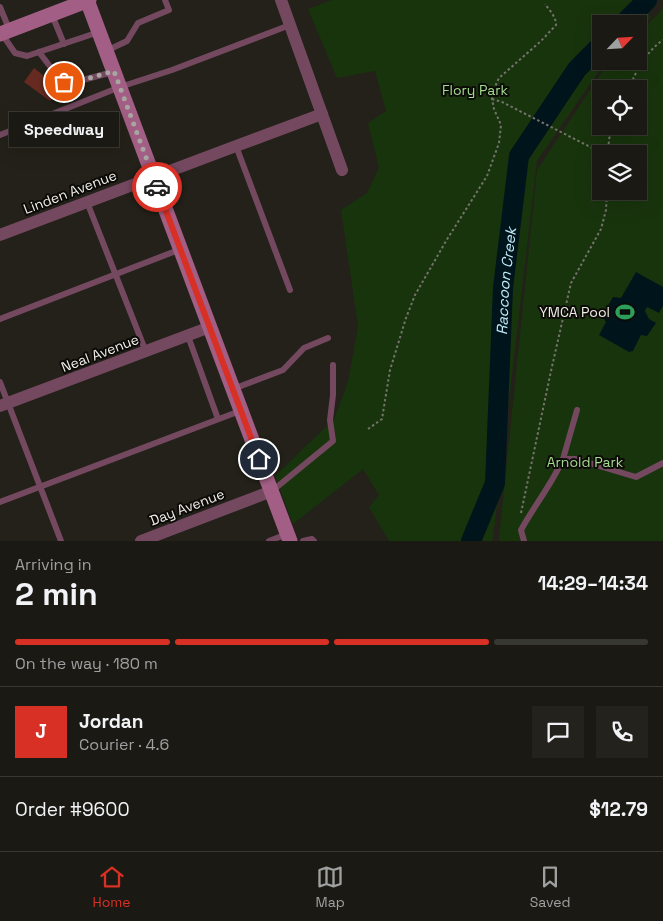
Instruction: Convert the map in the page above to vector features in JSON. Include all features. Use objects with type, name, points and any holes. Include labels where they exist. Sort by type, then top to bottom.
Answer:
[{"type":"street","points":[[4,32],[88,0],[289,538]]},
{"type":"street","points":[[281,0],[342,170]]},
{"type":"street","name":"Linden Avenue","points":[[0,235],[322,114]]},
{"type":"street","name":"Neal Avenue","points":[[4,405],[210,327]]},
{"type":"street","name":"Day Avenue","points":[[142,541],[272,491]]},
{"type":"lane","points":[[106,50],[127,42],[138,23],[169,10],[165,0]]},
{"type":"lane","points":[[0,8],[4,32],[15,53],[27,56],[99,32]]},
{"type":"lane","points":[[52,14],[64,44]]},
{"type":"lane","points":[[0,135],[120,87],[172,70],[290,25]]},
{"type":"lane","points":[[39,52],[64,82],[79,81],[114,71]]},
{"type":"lane","points":[[236,146],[290,290]]},
{"type":"lane","points":[[88,202],[146,352]]},
{"type":"lane","points":[[0,319],[181,249]]},
{"type":"lane","points":[[188,336],[218,419]]},
{"type":"lane","points":[[233,388],[282,370],[304,348],[328,338]]},
{"type":"lane","points":[[272,491],[333,441],[330,420],[334,365]]},
{"type":"lane","points":[[0,382],[4,405],[62,541]]},
{"type":"lane","points":[[0,502],[241,410]]},
{"type":"lane","points":[[524,541],[521,530],[557,473],[577,410]]},
{"type":"lane","points":[[563,459],[576,459],[636,476],[663,464]]},
{"type":"lane","points":[[269,541],[289,538]]},
{"type":"lane","points":[[302,541],[309,539],[314,541]]},
{"type":"path","points":[[368,429],[382,420],[390,370],[415,295],[487,176],[493,160],[499,143],[501,125],[492,99],[499,78],[541,41],[556,25],[553,15],[544,4]]},
{"type":"path","points":[[632,80],[635,73],[654,46],[663,40]]},
{"type":"path","points":[[492,99],[502,102],[592,148]]},
{"type":"path","points":[[521,530],[524,498],[571,283],[601,229],[607,200]]},
{"type":"green space","name":"Flory Park","points":[[332,0],[638,0],[651,17],[648,20],[648,15],[592,15],[592,70],[600,70],[537,161],[492,541],[389,541],[369,507],[379,495],[363,469],[293,524],[275,476],[334,419],[348,382],[358,326],[341,210],[367,193],[379,168],[368,123],[386,111],[375,71],[337,78],[308,9]]},
{"type":"green space","name":"Arnold Park","points":[[663,9],[663,541],[500,541],[537,170],[592,87],[592,135],[647,135],[647,80],[597,80],[603,70],[648,70],[648,24]]},
{"type":"water","name":"YMCA Pool","points":[[636,272],[663,287],[663,306],[659,313],[647,307],[645,311],[649,319],[656,323],[647,336],[641,335],[633,351],[629,352],[599,335],[606,322],[602,316],[613,297],[621,298]]},
{"type":"building","points":[[34,68],[44,76],[45,74],[52,77],[60,86],[50,101],[24,82]]},
{"type":"waterway","name":"Raccoon Creek","points":[[632,15],[647,0]]},
{"type":"waterway","name":"Raccoon Creek","points":[[471,541],[495,483],[503,288],[519,156],[577,69],[592,54]]},
{"type":"way so far","points":[[64,82],[79,81],[114,71],[157,187]]},
{"type":"place","name":"Speedway","points":[[64,82]]},
{"type":"place","name":"YMCA Pool","points":[[625,312]]},
{"type":"route","points":[[157,187],[259,459]]}]
